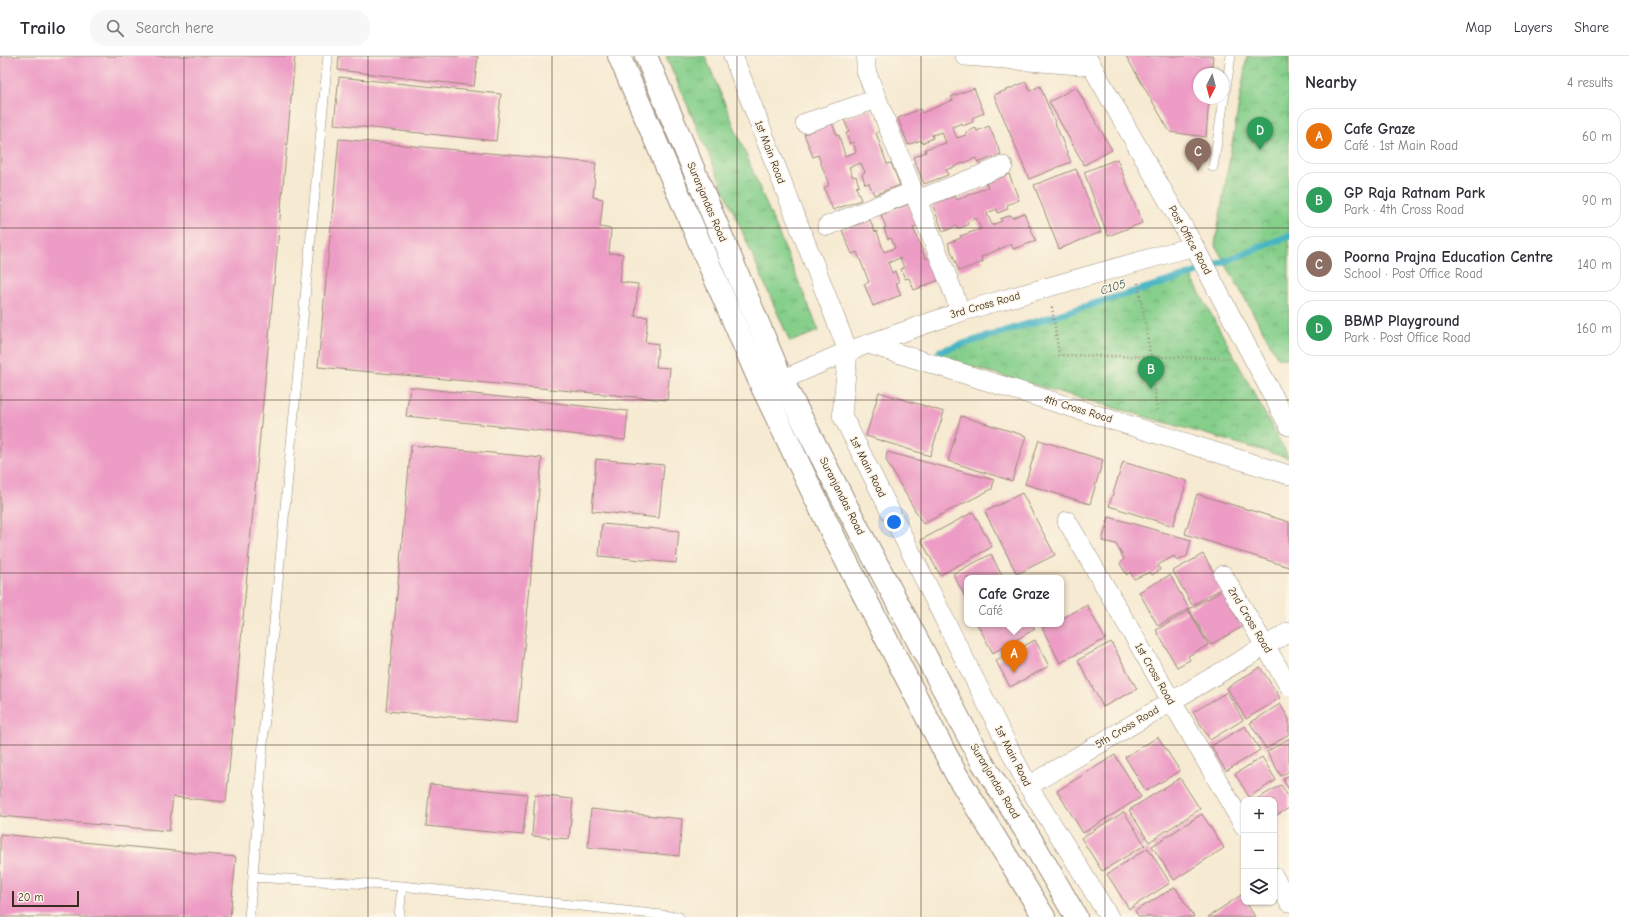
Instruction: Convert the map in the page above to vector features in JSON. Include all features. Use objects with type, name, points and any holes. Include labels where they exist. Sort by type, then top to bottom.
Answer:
[{"type":"main road","name":"Suranjandas Road","points":[[618,56],[762,387],[837,543],[956,774],[1044,917]]},
{"type":"main road","name":"Suranjandas Road","points":[[646,56],[782,380],[860,532],[982,762],[1035,846],[1076,917]]},
{"type":"street","name":"1st Main Road","points":[[733,56],[848,351],[842,415],[1028,786],[1109,917]]},
{"type":"street","points":[[866,56],[866,71],[960,312]]},
{"type":"street","points":[[965,56],[1089,61]]},
{"type":"street","name":"Post Office Road","points":[[1089,61],[1194,246],[1289,426]]},
{"type":"street","points":[[805,123],[877,99]]},
{"type":"street","points":[[827,226],[1003,166]]},
{"type":"street","name":"3rd Cross Road","points":[[782,380],[848,351],[960,312],[1194,246]]},
{"type":"street","name":"4th Cross Road","points":[[868,344],[1289,475]]},
{"type":"street","name":"1st Cross Road","points":[[1066,521],[1241,821]]},
{"type":"street","name":"2nd Cross Road","points":[[1223,575],[1289,686]]},
{"type":"street","name":"5th Cross Road","points":[[1028,786],[1171,701],[1266,647],[1289,632]]},
{"type":"street","points":[[1277,882],[1289,902]]},
{"type":"lane","points":[[249,917],[266,710],[328,56]]},
{"type":"lane","points":[[1213,167],[1231,56]]},
{"type":"lane","points":[[253,877],[402,886],[679,917]]},
{"type":"lane","points":[[399,917],[402,886]]},
{"type":"path","points":[[1133,263],[1140,288],[1152,357],[1160,434]]},
{"type":"path","points":[[1047,287],[1054,314],[1059,355],[1253,359]]},
{"type":"green space","points":[[666,56],[705,56],[819,331],[790,342]]},
{"type":"green space","points":[[1247,56],[1289,56],[1289,358],[1278,358],[1215,245]]},
{"type":"green space","points":[[1189,273],[1289,458],[934,356],[1054,314]]},
{"type":"building","points":[[0,56],[295,56],[226,802],[173,797],[169,831],[0,816]]},
{"type":"building","points":[[339,56],[478,56],[474,86],[338,70]]},
{"type":"building","points":[[1126,56],[1213,56],[1212,68],[1193,68],[1193,104],[1209,104],[1206,137],[1170,132]]},
{"type":"building","points":[[339,77],[501,94],[496,141],[334,124]]},
{"type":"building","points":[[1026,82],[1030,91],[1040,86],[1071,162],[1029,179],[994,95]]},
{"type":"building","points":[[1076,87],[1112,150],[1084,165],[1049,102]]},
{"type":"building","points":[[974,88],[984,113],[972,118],[973,122],[963,126],[962,123],[952,127],[957,138],[966,135],[966,132],[976,128],[977,131],[989,126],[1001,154],[978,163],[976,158],[946,170],[948,175],[924,184],[913,157],[926,152],[925,149],[946,143],[942,132],[932,135],[933,138],[922,143],[921,140],[908,145],[898,118],[920,109],[922,113],[953,100],[951,97]]},
{"type":"building","points":[[871,109],[880,131],[876,133],[887,164],[891,163],[900,185],[874,195],[869,183],[865,184],[862,174],[865,172],[861,163],[849,167],[853,177],[856,176],[859,186],[856,187],[861,200],[833,210],[824,188],[829,185],[818,155],[813,157],[804,134],[832,123],[837,136],[839,135],[845,156],[856,152],[853,142],[850,144],[846,133],[849,132],[844,119]]},
{"type":"building","points":[[339,139],[596,163],[593,197],[603,199],[600,227],[611,229],[609,253],[623,254],[620,282],[638,284],[635,316],[648,317],[645,342],[658,344],[656,367],[670,368],[667,400],[318,367]]},
{"type":"building","points":[[1117,159],[1142,223],[1108,236],[1084,172]]},
{"type":"building","points":[[1076,169],[1101,232],[1059,249],[1034,185]]},
{"type":"building","points":[[1009,174],[1019,200],[1007,205],[1008,209],[998,213],[997,209],[987,213],[992,225],[1002,221],[1000,219],[1011,215],[1012,218],[1024,213],[1036,241],[1013,249],[1011,244],[981,257],[983,262],[959,271],[948,243],[961,238],[960,236],[981,229],[976,218],[967,222],[968,225],[957,229],[956,226],[943,232],[932,204],[955,196],[957,200],[988,187],[986,183]]},
{"type":"building","points":[[909,204],[918,226],[913,228],[926,259],[931,257],[939,280],[914,290],[909,278],[905,279],[901,269],[904,268],[900,258],[888,263],[892,273],[895,271],[899,282],[896,283],[901,295],[873,306],[864,284],[869,282],[857,252],[852,254],[842,230],[870,220],[875,232],[877,231],[884,252],[895,248],[891,238],[888,239],[884,228],[886,227],[881,215]]},
{"type":"building","points":[[410,387],[628,411],[625,440],[406,416]]},
{"type":"building","points":[[879,392],[944,412],[930,456],[866,436]]},
{"type":"building","points":[[961,416],[1026,436],[1012,481],[948,461]]},
{"type":"building","points":[[1039,440],[1103,460],[1090,504],[1025,484]]},
{"type":"building","points":[[411,445],[542,458],[517,723],[386,711]]},
{"type":"building","points":[[887,452],[994,480],[992,489],[923,524],[886,460]]},
{"type":"building","points":[[596,459],[664,465],[659,518],[592,511]]},
{"type":"building","points":[[1123,462],[1187,481],[1173,526],[1109,506]]},
{"type":"building","points":[[1022,493],[1055,555],[1017,574],[985,512]]},
{"type":"building","points":[[1197,494],[1289,522],[1289,567],[1185,534]]},
{"type":"building","points":[[973,512],[992,547],[940,575],[921,540]]},
{"type":"building","points":[[1109,517],[1191,540],[1187,556],[1177,561],[1174,556],[1158,565],[1160,570],[1152,575],[1150,572],[1134,579],[1130,572],[1127,575],[1120,564],[1124,559],[1116,544],[1102,541]]},
{"type":"building","points":[[602,524],[679,531],[676,563],[599,556]]},
{"type":"building","points":[[991,554],[1002,575],[964,575],[964,594],[953,574]]},
{"type":"building","points":[[1203,554],[1223,588],[1192,605],[1173,571]]},
{"type":"building","points":[[1170,575],[1189,609],[1158,626],[1139,592]]},
{"type":"building","points":[[1222,591],[1242,627],[1210,645],[1189,609]]},
{"type":"building","points":[[1087,605],[1105,639],[1060,663],[1042,628],[1064,627],[1064,617]]},
{"type":"building","points":[[1189,611],[1208,645],[1188,656],[1190,660],[1177,667],[1156,630]]},
{"type":"building","points":[[979,627],[1034,627],[1035,629],[993,653]]},
{"type":"building","points":[[1035,640],[1049,666],[1010,687],[996,661]]},
{"type":"building","points":[[1111,642],[1137,689],[1103,707],[1078,660]]},
{"type":"building","points":[[1260,667],[1280,698],[1246,719],[1227,688]]},
{"type":"building","points":[[1227,692],[1243,720],[1210,740],[1193,712]]},
{"type":"building","points":[[1280,704],[1289,719],[1289,734],[1266,749],[1250,723]]},
{"type":"building","points":[[1245,726],[1260,750],[1226,771],[1211,746]]},
{"type":"building","points":[[1158,737],[1180,771],[1146,791],[1125,757]]},
{"type":"building","points":[[1289,738],[1289,771],[1281,776],[1267,752]]},
{"type":"building","points":[[1115,755],[1141,797],[1083,833],[1057,791]]},
{"type":"building","points":[[1262,757],[1276,780],[1249,797],[1235,774]]},
{"type":"building","points":[[1289,775],[1289,790],[1283,779]]},
{"type":"building","points":[[1180,778],[1200,809],[1149,842],[1129,810]]},
{"type":"building","points":[[430,784],[527,794],[523,835],[426,826]]},
{"type":"building","points":[[1281,785],[1289,798],[1289,808],[1277,815],[1277,797],[1260,797]]},
{"type":"building","points":[[535,795],[573,799],[569,839],[532,836]]},
{"type":"building","points":[[591,809],[682,819],[679,856],[588,847]]},
{"type":"building","points":[[1124,812],[1145,845],[1102,871],[1081,838]]},
{"type":"building","points":[[1202,814],[1224,848],[1174,880],[1152,846]]},
{"type":"building","points":[[0,834],[236,857],[230,917],[0,917]]},
{"type":"building","points":[[1148,848],[1170,883],[1129,909],[1107,874]]},
{"type":"building","points":[[1175,887],[1194,917],[1139,917],[1135,911]]},
{"type":"building","points":[[1241,895],[1241,905],[1248,905],[1255,917],[1208,917]]},
{"type":"waterway","name":"C105","points":[[940,351],[1192,274],[1289,236]]},
{"type":"place","name":"BBMP Playground","points":[[1260,150]]},
{"type":"place","name":"Poorna Prajna Education Centre","points":[[1198,171]]},
{"type":"place","name":"GP Raja Ratnam Park","points":[[1151,389]]},
{"type":"place","name":"Cafe Graze","points":[[1014,673]]}]
